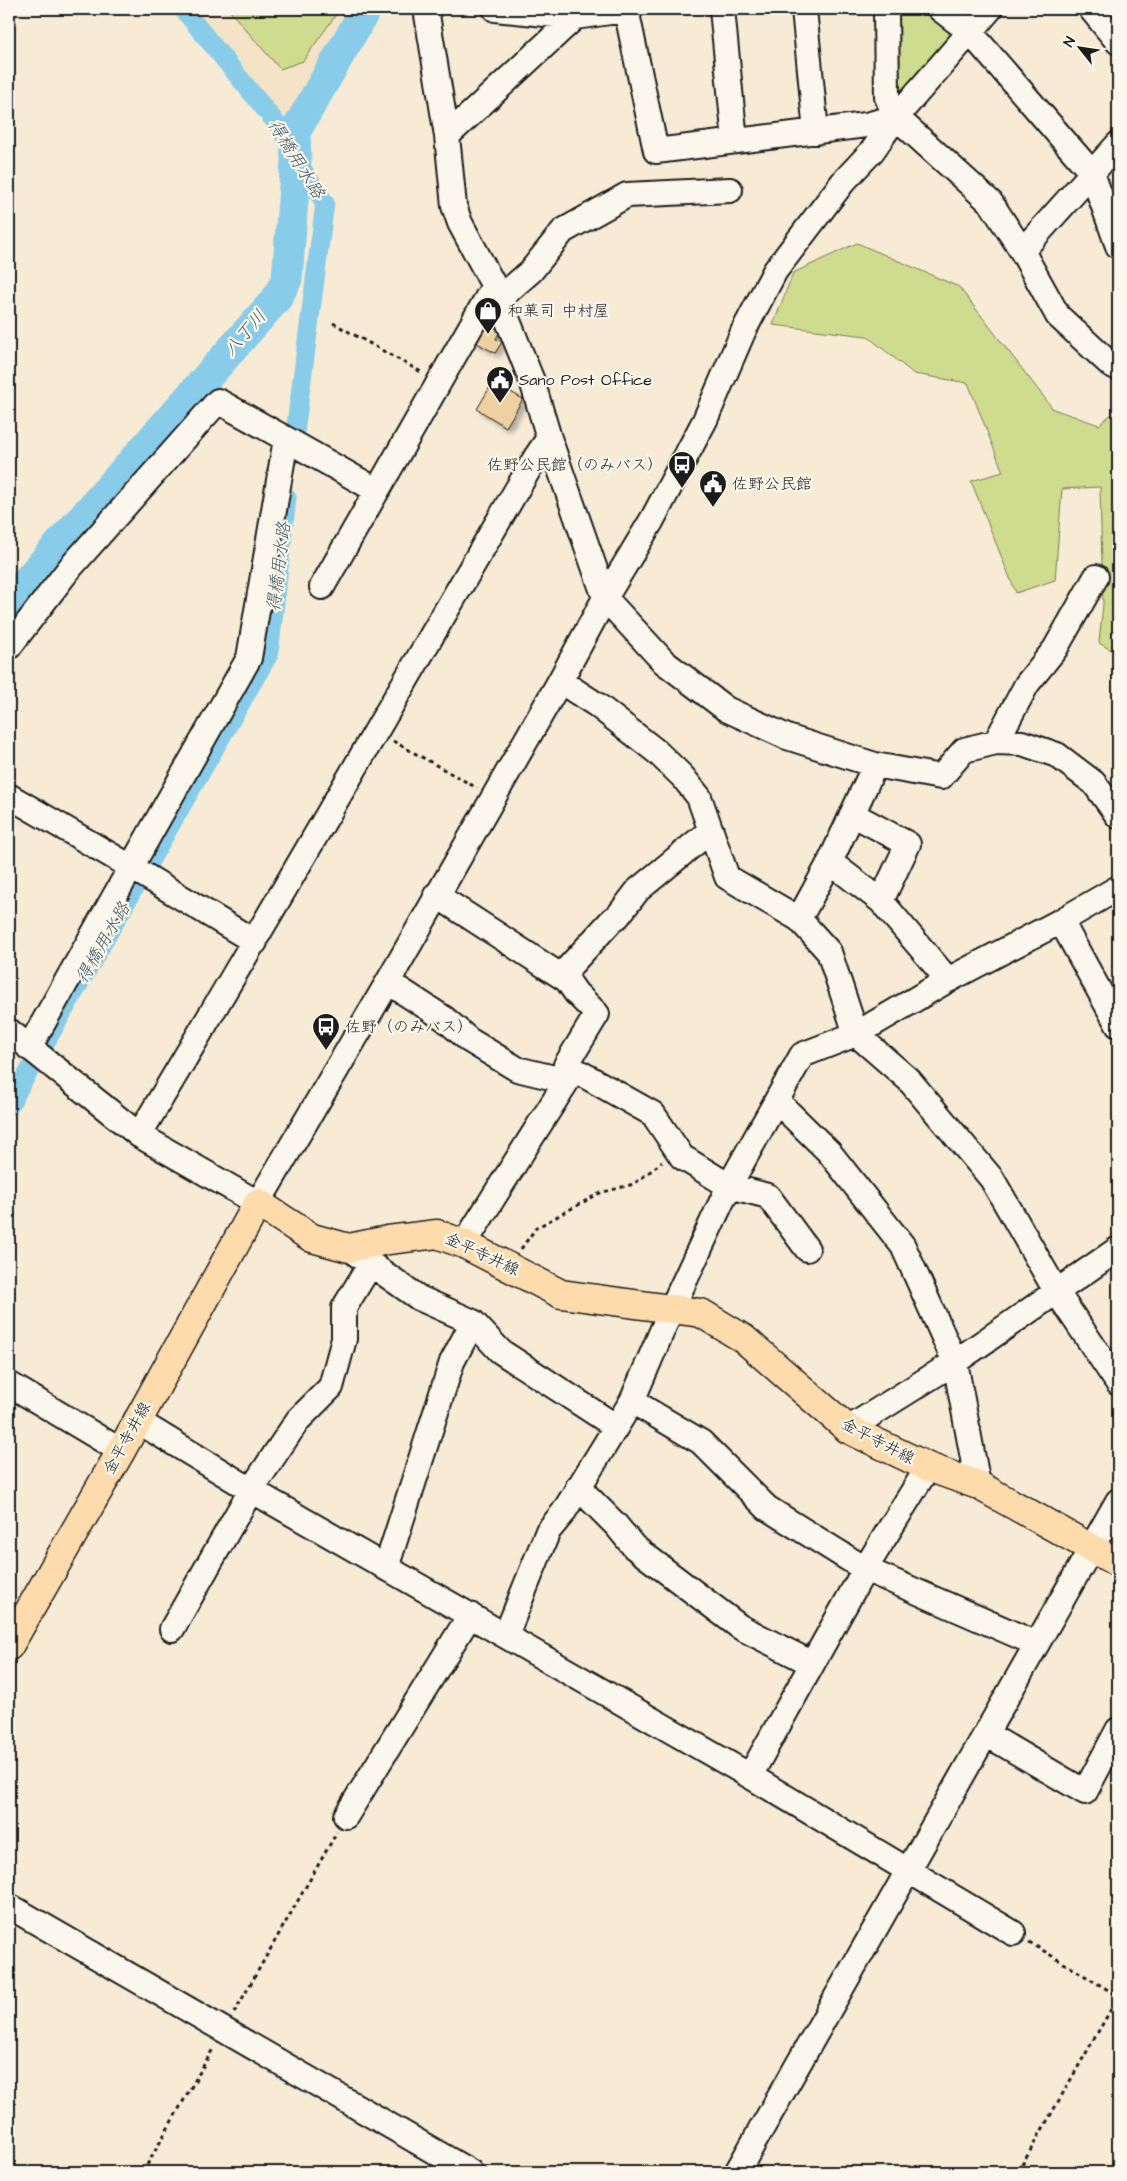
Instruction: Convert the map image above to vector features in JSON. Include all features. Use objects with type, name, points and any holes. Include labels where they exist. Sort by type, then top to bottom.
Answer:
[{"type":"main road","name":"金平寺井線","points":[[9,1646],[121,1450],[258,1203],[312,1238],[349,1248],[388,1240],[437,1234],[464,1244],[561,1294],[701,1313],[744,1338],[848,1428],[928,1467],[978,1485],[1118,1563]]},
{"type":"street","points":[[426,9],[447,136],[454,206],[460,223],[496,293],[532,381],[549,438],[605,598],[664,662],[726,710],[787,737],[875,766],[941,777],[964,750],[996,742],[1022,743],[1057,755],[1094,783],[1118,816]]},
{"type":"street","points":[[494,9],[575,17],[631,9]]},
{"type":"street","points":[[626,9],[656,151],[866,125],[896,117]]},
{"type":"street","points":[[722,9],[735,141]]},
{"type":"street","points":[[804,9],[816,132]]},
{"type":"street","points":[[886,9],[887,97],[896,117],[991,203],[1022,251],[1058,316],[1110,364],[1118,368]]},
{"type":"street","points":[[940,9],[970,32],[1092,173],[1118,246]]},
{"type":"street","points":[[9,1031],[139,1135],[258,1203],[388,982],[560,681],[605,598],[652,520],[705,420],[739,340],[762,293],[795,243],[843,182],[873,150],[896,117],[990,9]]},
{"type":"street","points":[[1091,9],[1118,42]]},
{"type":"street","points":[[447,136],[575,17]]},
{"type":"street","points":[[1022,251],[1118,144]]},
{"type":"street","points":[[322,587],[439,382],[496,293],[531,271],[563,231],[627,195],[730,190]]},
{"type":"street","points":[[9,647],[69,569],[218,401],[376,490]]},
{"type":"street","points":[[139,1135],[255,942],[375,732],[536,457],[549,438]]},
{"type":"street","points":[[36,1052],[138,871],[249,658],[296,444]]},
{"type":"street","points":[[996,742],[1027,684],[1055,650],[1096,577]]},
{"type":"street","points":[[560,681],[597,705],[656,752],[682,776],[699,797],[726,877],[798,919],[829,952],[856,1034],[909,1080],[992,1179],[1056,1292],[1118,1383]]},
{"type":"street","points":[[798,919],[854,815],[875,766]]},
{"type":"street","points":[[9,796],[255,942]]},
{"type":"street","points":[[854,815],[908,844],[881,901]]},
{"type":"street","points":[[567,980],[568,968],[612,920],[618,916],[638,890],[711,830]]},
{"type":"street","points":[[830,862],[881,901],[948,980]]},
{"type":"street","points":[[506,1635],[548,1531],[563,1513],[632,1401],[671,1310],[729,1186],[802,1055],[856,1034],[948,980],[1061,921],[1118,888]]},
{"type":"street","points":[[436,895],[567,980],[576,993],[597,1014],[567,1073],[464,1244]]},
{"type":"street","points":[[1061,921],[1118,1025]]},
{"type":"street","points":[[388,982],[445,1019],[469,1040],[517,1069],[567,1073],[653,1114],[682,1157],[729,1186],[768,1196],[807,1249]]},
{"type":"street","points":[[777,1100],[829,1152],[903,1246],[955,1362],[978,1485]]},
{"type":"street","points":[[349,1248],[370,1265],[420,1298],[473,1322],[500,1351],[615,1426]]},
{"type":"street","points":[[848,1428],[955,1362],[1118,1249]]},
{"type":"street","points":[[172,1629],[252,1490],[298,1420],[332,1387],[344,1339],[344,1308],[370,1265]]},
{"type":"street","points":[[386,1568],[452,1362],[473,1322]]},
{"type":"street","points":[[9,1384],[121,1450]]},
{"type":"street","points":[[632,1401],[701,1442],[767,1508],[864,1569],[1037,1644]]},
{"type":"street","points":[[136,1420],[386,1568],[750,1776],[1013,1933]]},
{"type":"street","points":[[750,1776],[864,1569],[928,1467]]},
{"type":"street","points":[[578,1487],[616,1525],[634,1547],[733,1622],[811,1663]]},
{"type":"street","points":[[737,2172],[1118,1501]]},
{"type":"street","points":[[346,1816],[470,1615]]},
{"type":"street","points":[[986,1734],[1084,1792],[1118,1730]]},
{"type":"street","points":[[9,1906],[470,2172]]},
{"type":"path","points":[[333,323],[439,382]]},
{"type":"path","points":[[375,732],[492,797]]},
{"type":"path","points":[[509,1266],[536,1228],[600,1193],[634,1184],[678,1150]]},
{"type":"path","points":[[143,2172],[346,1816]]},
{"type":"path","points":[[1013,1933],[1118,1996],[1018,2172]]},
{"type":"shaded area","points":[[189,9],[361,9],[293,119],[265,106]]},
{"type":"green space","points":[[228,9],[340,9],[303,61],[280,69]]},
{"type":"green space","points":[[896,9],[915,9],[957,31],[900,93]]},
{"type":"green space","points":[[857,243],[959,287],[1053,409],[1099,425],[1118,408],[1118,654],[1099,643],[1103,604],[1100,487],[1062,489],[1055,580],[1016,593],[971,481],[1003,472],[968,383],[914,374],[867,336],[773,325],[793,273]]},
{"type":"building","name":"和菓司 中村屋","points":[[485,322],[500,331],[496,339],[502,342],[495,353],[473,341]]},
{"type":"building","points":[[493,382],[523,399],[506,427],[477,409]]},
{"type":"waterway","name":"得橋用水路","points":[[183,9],[282,130],[296,160],[325,203],[292,456]]},
{"type":"waterway","name":"八丁川","points":[[9,601],[277,298],[287,279],[296,160],[295,132],[366,9]]},
{"type":"waterway","name":"得橋用水路","points":[[9,1106],[269,654],[287,498]]},
{"type":"place","name":"和菓司 中村屋","points":[[488,335]]},
{"type":"place","name":"Sano Post Office","points":[[500,404]]},
{"type":"place","name":"佐野公民館（のみバス）","points":[[682,489]]},
{"type":"place","name":"佐野公民館","points":[[713,508]]},
{"type":"place","name":"佐野（のみバス）","points":[[326,1051]]}]
